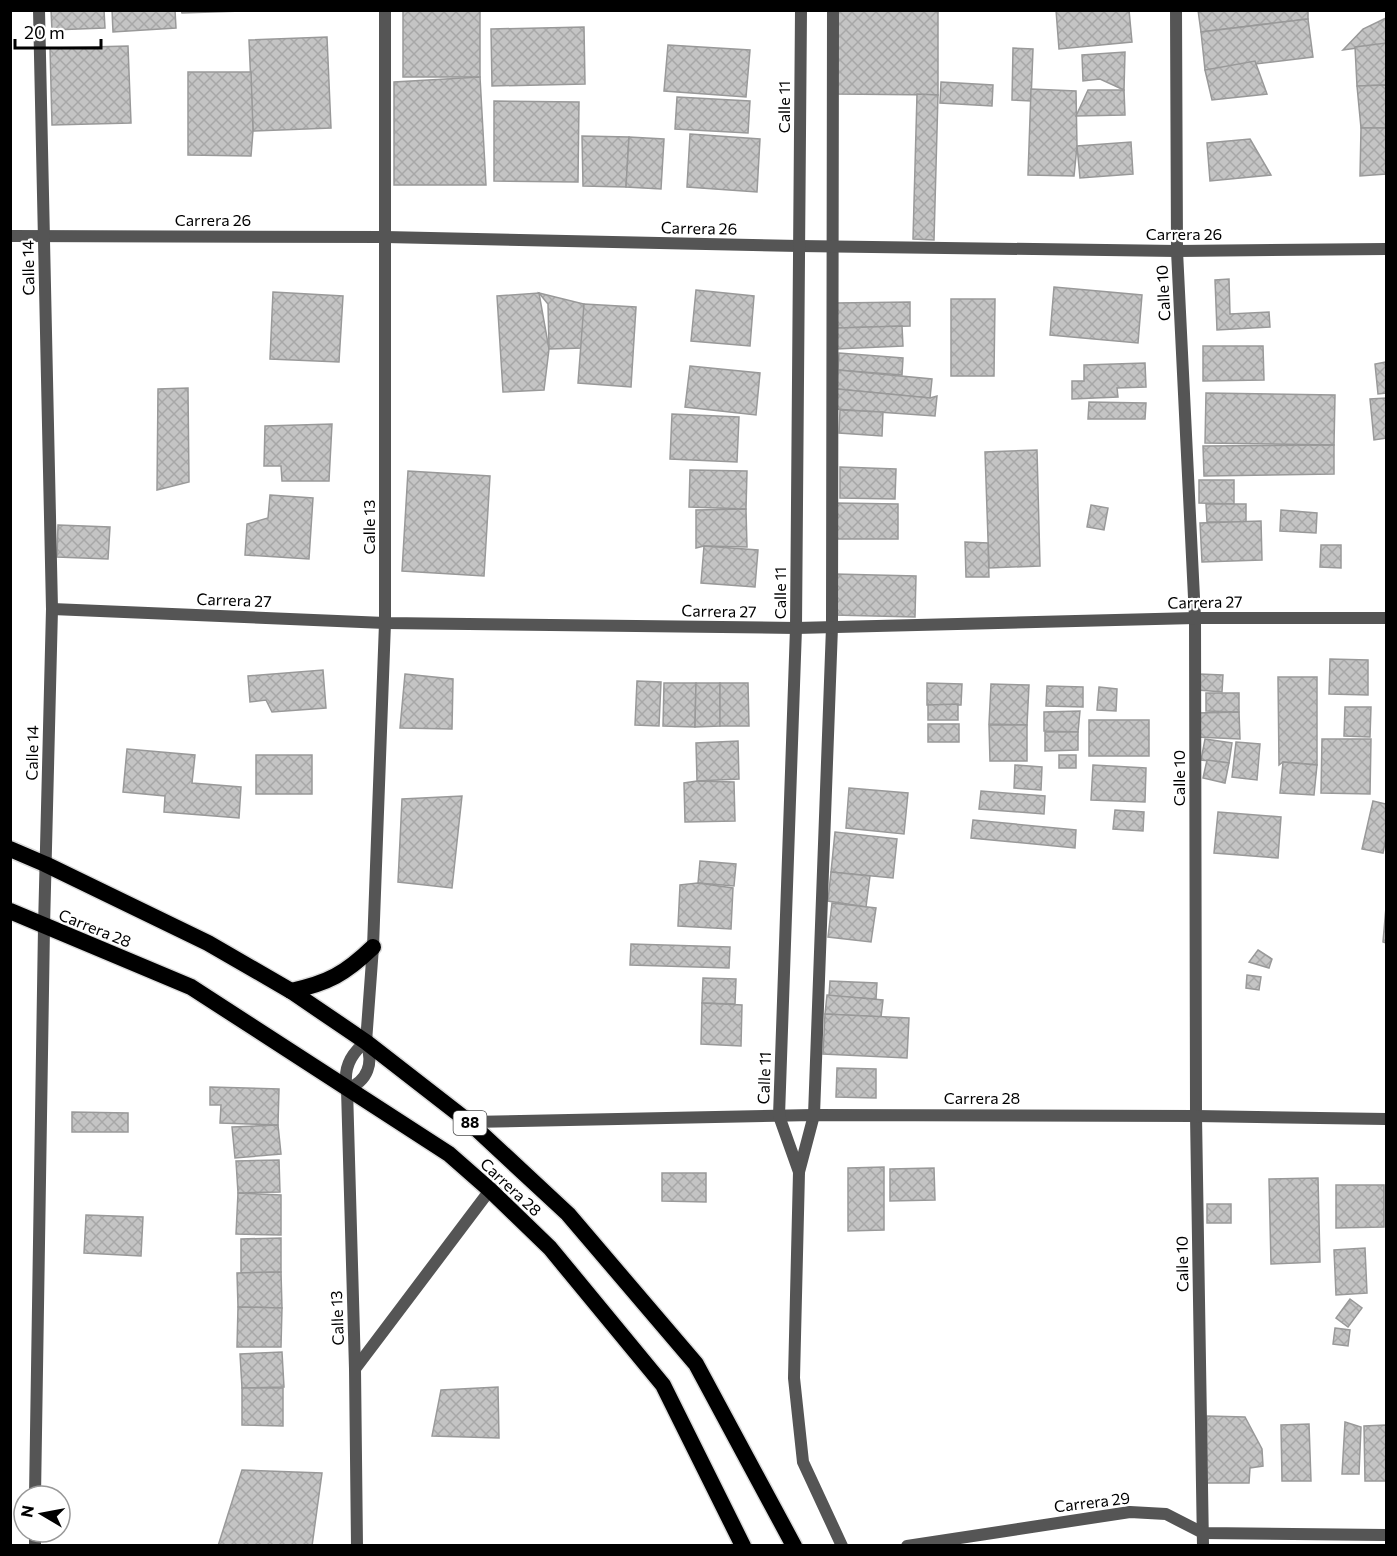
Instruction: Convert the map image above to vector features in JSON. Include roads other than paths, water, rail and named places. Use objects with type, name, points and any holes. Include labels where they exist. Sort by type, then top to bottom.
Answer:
[{"type":"highway","name":"Carrera 28","points":[[10,849],[208,943],[291,991],[366,1042],[469,1122],[568,1214],[696,1364],[794,1545]]},
{"type":"highway","name":"Carrera 28","points":[[10,911],[192,987],[449,1154],[550,1248],[663,1385],[743,1545]]},
{"type":"highway","points":[[291,991],[314,986],[336,977],[356,964],[373,947]]},
{"type":"street","name":"Calle 14","points":[[35,1484],[45,864],[52,609],[39,10]]},
{"type":"street","name":"Calle 13","points":[[348,1089],[356,1086],[369,1070],[370,1051],[366,1042],[373,947],[385,623],[386,10]]},
{"type":"street","name":"Calle 11","points":[[799,1172],[780,1116],[796,628],[801,10]]},
{"type":"street","name":"Calle 11","points":[[833,10],[832,627],[814,1115],[799,1172],[794,1378],[803,1462],[842,1545]]},
{"type":"street","name":"Calle 10","points":[[1176,10],[1177,251],[1195,618],[1196,1116],[1203,1539]]},
{"type":"street","name":"Carrera 26","points":[[10,236],[385,237],[1177,251],[1386,249]]},
{"type":"street","name":"Carrera 27","points":[[52,609],[385,623],[796,628],[1195,618],[1386,618]]},
{"type":"street","name":"Calle 13","points":[[357,1545],[355,1369],[346,1081],[353,1055],[366,1042]]},
{"type":"street","name":"Carrera 28","points":[[469,1122],[814,1115],[1386,1119]]},
{"type":"street","points":[[355,1369],[490,1190]]},
{"type":"street","name":"Carrera 29","points":[[907,1545],[1130,1512],[1166,1514],[1203,1539],[1386,1535]]}]
